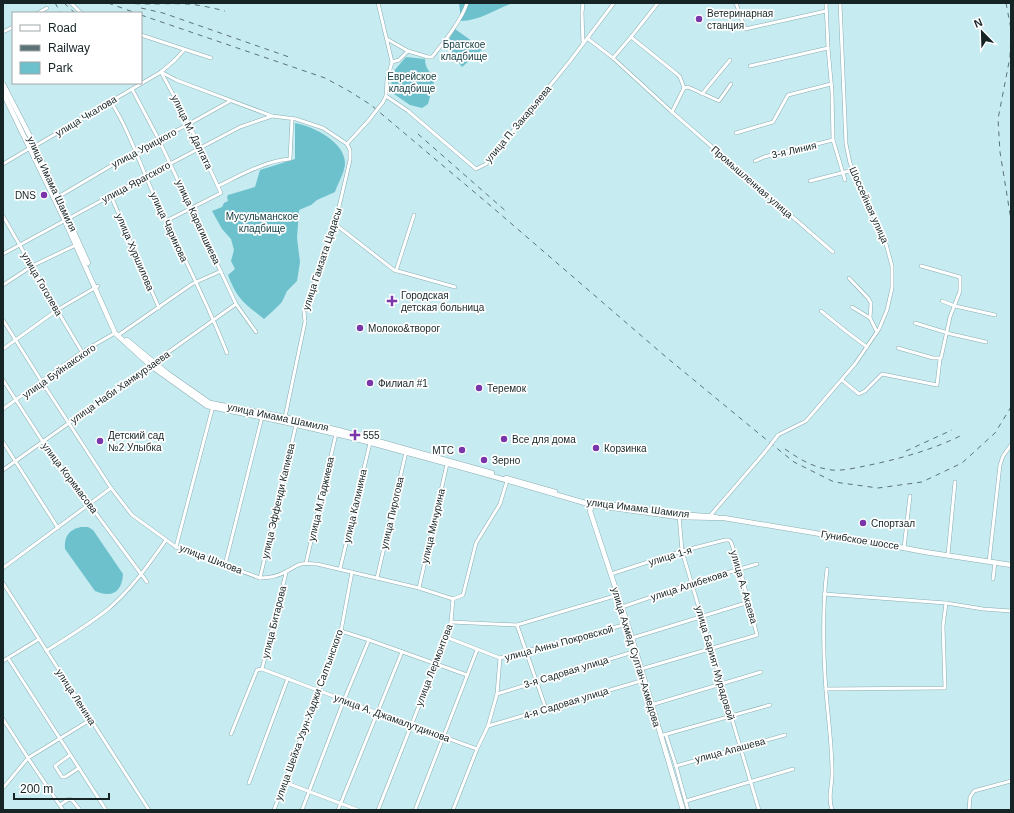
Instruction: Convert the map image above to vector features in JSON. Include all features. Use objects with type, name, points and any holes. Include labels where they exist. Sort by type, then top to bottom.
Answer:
[{"type":"main road","name":"улица Имама Шамиля","points":[[3,84],[58,197],[76,245],[118,334],[153,364],[207,406],[263,413],[479,469],[587,502],[679,516]]},
{"type":"main road","name":"улица Имама Шамиля","points":[[3,93],[33,147],[96,287]]},
{"type":"main road","name":"улица Имама Шамиля","points":[[212,406],[285,419],[296,425],[406,450],[447,464],[592,506],[679,516],[709,517]]},
{"type":"main road","name":"улица Ахмед Султан-Ахмедова","points":[[592,506],[590,511],[632,638],[651,705],[663,736],[682,810]]},
{"type":"main road","name":"Гунибское шоссе","points":[[709,517],[724,518],[1011,565]]},
{"type":"street","points":[[71,3],[80,12]]},
{"type":"street","points":[[162,72],[176,80],[272,116],[292,118],[323,128],[347,144],[369,120],[386,96],[387,80],[392,62],[378,3]]},
{"type":"street","points":[[387,39],[401,45],[408,51],[432,57],[443,44],[463,14],[467,3]]},
{"type":"street","points":[[583,3],[583,44]]},
{"type":"street","name":"улица П. Закарьяева","points":[[386,96],[408,111],[476,169],[486,164],[583,44],[614,3]]},
{"type":"street","points":[[613,58],[632,37],[658,3]]},
{"type":"street","points":[[736,3],[745,29],[826,10]]},
{"type":"street","points":[[826,3],[833,140],[845,180]]},
{"type":"street","name":"Шоссейная улица","points":[[709,517],[778,435],[806,421],[842,380],[877,332],[887,310],[892,288],[892,266],[886,244],[850,163],[846,144],[840,3]]},
{"type":"street","points":[[40,12],[47,8]]},
{"type":"street","points":[[3,32],[12,28]]},
{"type":"street","points":[[142,35],[211,58]]},
{"type":"street","points":[[632,37],[680,77],[684,88],[672,112]]},
{"type":"street","name":"Промышленная улица","points":[[587,38],[613,58],[672,112],[833,252]]},
{"type":"street","points":[[750,66],[828,48]]},
{"type":"street","name":"улица Чкалова","points":[[142,83],[162,72],[184,50]]},
{"type":"street","points":[[392,62],[399,60],[408,51]]},
{"type":"street","points":[[702,94],[730,60]]},
{"type":"street","name":"улица М. Далгата","points":[[162,72],[189,124],[221,193],[191,208]]},
{"type":"street","name":"улица Чкалова","points":[[3,164],[141,84]]},
{"type":"street","points":[[684,88],[688,88],[719,101],[731,84]]},
{"type":"street","points":[[736,133],[773,122],[788,96],[831,84]]},
{"type":"street","name":"улица Карагишиева","points":[[132,89],[159,140],[236,304],[256,332]]},
{"type":"street","name":"улица Урицкого","points":[[58,197],[136,151],[230,101]]},
{"type":"street","points":[[3,105],[8,102]]},
{"type":"street","name":"улица Чаринова","points":[[111,102],[122,119],[136,151],[145,177],[214,320],[227,354]]},
{"type":"street","name":"улица Ярагского","points":[[3,254],[19,244],[200,148],[240,128],[272,116]]},
{"type":"street","points":[[218,186],[253,169],[282,159],[290,159],[292,118]]},
{"type":"street","name":"3-я Линия","points":[[755,161],[764,157],[833,140]]},
{"type":"street","name":"улица Гамзата Цадасы","points":[[285,419],[305,322],[304,311],[335,224],[350,160],[350,150],[347,144]]},
{"type":"street","points":[[810,181],[853,170]]},
{"type":"street","name":"улица Хуршилова","points":[[111,196],[159,308]]},
{"type":"street","points":[[166,221],[191,208]]},
{"type":"street","points":[[396,271],[414,215]]},
{"type":"street","name":"улица Гоголева","points":[[3,216],[56,310],[82,352]]},
{"type":"street","points":[[3,225],[7,222]]},
{"type":"street","points":[[335,224],[396,271],[455,287]]},
{"type":"street","points":[[3,284],[32,266],[76,245]]},
{"type":"street","points":[[842,380],[859,394],[865,391],[882,374],[937,385],[940,359],[950,318],[960,291],[960,277],[921,266]]},
{"type":"street","name":"улица Буйнакского","points":[[3,409],[82,352],[125,332],[195,283],[221,271]]},
{"type":"street","points":[[849,278],[871,303],[870,318],[877,332]]},
{"type":"street","points":[[3,348],[56,310],[96,287]]},
{"type":"street","points":[[942,301],[955,306],[995,315]]},
{"type":"street","name":"улица Наби Ханмурзаева","points":[[3,470],[236,304]]},
{"type":"street","points":[[852,306],[870,318]]},
{"type":"street","points":[[821,311],[867,347]]},
{"type":"street","name":"улица Шихова","points":[[3,320],[111,488],[132,515],[176,547],[260,578]]},
{"type":"street","points":[[915,323],[947,333],[986,342]]},
{"type":"street","points":[[898,348],[940,359]]},
{"type":"street","name":"улица Коркмасова","points":[[3,380],[43,442],[147,582]]},
{"type":"street","points":[[176,547],[212,406]]},
{"type":"street","points":[[225,565],[263,413]]},
{"type":"street","name":"улица Эффенди Капиева","points":[[260,578],[296,425]]},
{"type":"street","name":"улица М.Гаджиева","points":[[306,563],[336,434]]},
{"type":"street","points":[[3,442],[58,528]]},
{"type":"street","name":"улица Калинина","points":[[340,568],[370,443]]},
{"type":"street","points":[[989,562],[1000,465],[1002,456],[1011,445]]},
{"type":"street","name":"улица Пирогова","points":[[377,578],[406,450]]},
{"type":"street","name":"улица Мичурина","points":[[419,588],[447,464]]},
{"type":"street","points":[[260,578],[269,578],[306,563],[317,564],[340,568],[419,588],[453,599],[462,595],[476,543],[500,504],[507,481]]},
{"type":"street","points":[[948,555],[955,482]]},
{"type":"street","points":[[3,568],[111,488]]},
{"type":"street","points":[[904,548],[910,496]]},
{"type":"street","name":"улица Барият Мурадовой","points":[[679,516],[682,551],[759,810]]},
{"type":"street","points":[[46,651],[83,628],[108,609],[142,574],[166,540]]},
{"type":"street","name":"улица 1-я","points":[[611,574],[682,551],[729,540]]},
{"type":"street","name":"улица А. Акаева","points":[[711,649],[757,635],[740,568],[729,540]]},
{"type":"street","points":[[993,579],[995,562]]},
{"type":"street","name":"улица Алибекова","points":[[622,607],[692,583],[757,564]]},
{"type":"street","points":[[827,569],[824,594],[823,626],[832,772],[829,794],[832,810]]},
{"type":"street","name":"улица Битарова","points":[[231,734],[257,670],[262,669],[286,572]]},
{"type":"street","name":"улица Шейха Узун-Хаджи Салтынского","points":[[274,810],[341,631],[352,572]]},
{"type":"street","name":"улица Ленина","points":[[3,583],[149,810]]},
{"type":"street","points":[[824,594],[946,603],[983,609],[1011,610]]},
{"type":"street","points":[[451,622],[517,625],[618,595]]},
{"type":"street","name":"улица Лермонтова","points":[[378,810],[446,637],[451,622],[453,599]]},
{"type":"street","points":[[632,638],[749,602]]},
{"type":"street","points":[[826,689],[945,688],[943,626],[946,603]]},
{"type":"street","name":"улица Анны Покровской","points":[[446,637],[500,658],[627,624]]},
{"type":"street","points":[[517,625],[546,709]]},
{"type":"street","points":[[341,631],[467,675]]},
{"type":"street","points":[[3,661],[39,639]]},
{"type":"street","points":[[302,810],[344,700],[369,640]]},
{"type":"street","points":[[641,669],[711,649]]},
{"type":"street","points":[[415,810],[477,650]]},
{"type":"street","name":"3-я Садовая улица","points":[[497,694],[636,651]]},
{"type":"street","points":[[338,810],[402,652]]},
{"type":"street","points":[[8,658],[106,810]]},
{"type":"street","points":[[453,810],[477,749],[488,726],[497,694],[500,658]]},
{"type":"street","name":"улица А. Джамалутдинова","points":[[262,669],[477,749]]},
{"type":"street","points":[[651,705],[761,672]]},
{"type":"street","points":[[249,783],[288,678]]},
{"type":"street","name":"4-я Садовая улица","points":[[488,726],[644,680]]},
{"type":"street","points":[[688,810],[676,766],[663,736],[770,705]]},
{"type":"street","points":[[3,720],[64,810]]},
{"type":"street","points":[[3,788],[28,758],[90,720]]},
{"type":"street","name":"улица Апашева","points":[[676,766],[785,735]]},
{"type":"street","points":[[70,755],[55,766],[62,777],[65,777],[78,768]]},
{"type":"street","points":[[686,801],[793,769]]},
{"type":"street","points":[[969,810],[970,797],[974,791],[1011,781]]},
{"type":"street","points":[[284,782],[358,810]]},
{"type":"street","points":[[60,805],[69,799],[72,800],[80,810]]},
{"type":"green space","points":[[459,3],[513,3],[481,17],[461,21]]},
{"type":"green space","name":"Братское кладбище","points":[[455,29],[483,49],[462,67],[446,44]]},
{"type":"green space","name":"Еврейское кладбище","points":[[406,57],[425,59],[429,71],[435,78],[428,104],[422,108],[410,105],[391,92],[392,73]]},
{"type":"green space","name":"Мусульманское кладбище","points":[[295,123],[319,131],[334,142],[344,155],[345,166],[335,192],[299,210],[297,238],[300,262],[297,281],[287,291],[282,302],[264,319],[242,300],[231,283],[228,275],[235,269],[231,261],[234,250],[231,239],[222,229],[212,211],[222,207],[224,203],[228,201],[228,195],[255,187],[260,170],[295,159]]},
{"type":"green space","points":[[81,527],[88,527],[93,530],[123,574],[118,590],[111,594],[95,591],[65,549],[65,541],[70,532]]},
{"type":"railway","points":[[55,3],[60,12]]},
{"type":"railway","points":[[64,3],[74,12]]},
{"type":"railway","points":[[108,3],[133,12]]},
{"type":"railway","points":[[125,3],[188,4],[225,11]]},
{"type":"railway","points":[[1006,3],[1011,29],[1010,57],[998,119],[1000,152],[1011,220]]},
{"type":"railway","points":[[141,8],[163,13],[289,57]]},
{"type":"railway","points":[[142,15],[325,78],[371,105],[666,357],[774,446],[794,462],[834,482],[878,488],[922,482],[962,463],[995,433],[1011,407]]},
{"type":"railway","points":[[418,134],[508,213]]},
{"type":"railway","points":[[906,451],[952,430]]},
{"type":"railway","points":[[785,449],[801,460],[813,465],[825,469],[840,470],[903,457],[940,445],[964,434]]},
{"type":"place","name":"Ветеринарная станция","points":[[699,19]]},
{"type":"place","name":"DNS","points":[[44,195]]},
{"type":"place","name":"Городская детская больница","points":[[392,301]]},
{"type":"place","name":"Молоко&творог","points":[[360,328]]},
{"type":"place","name":"Филиал #1","points":[[370,383]]},
{"type":"place","name":"Теремок","points":[[479,388]]},
{"type":"place","name":"555","points":[[355,435]]},
{"type":"place","name":"Все для дома","points":[[504,439]]},
{"type":"place","name":"Детский сад №2 Улыбка","points":[[100,441]]},
{"type":"place","name":"Корзинка","points":[[596,448]]},
{"type":"place","name":"МТС","points":[[462,450]]},
{"type":"place","name":"Зерно","points":[[484,460]]},
{"type":"place","name":"Спортзал","points":[[863,523]]}]
